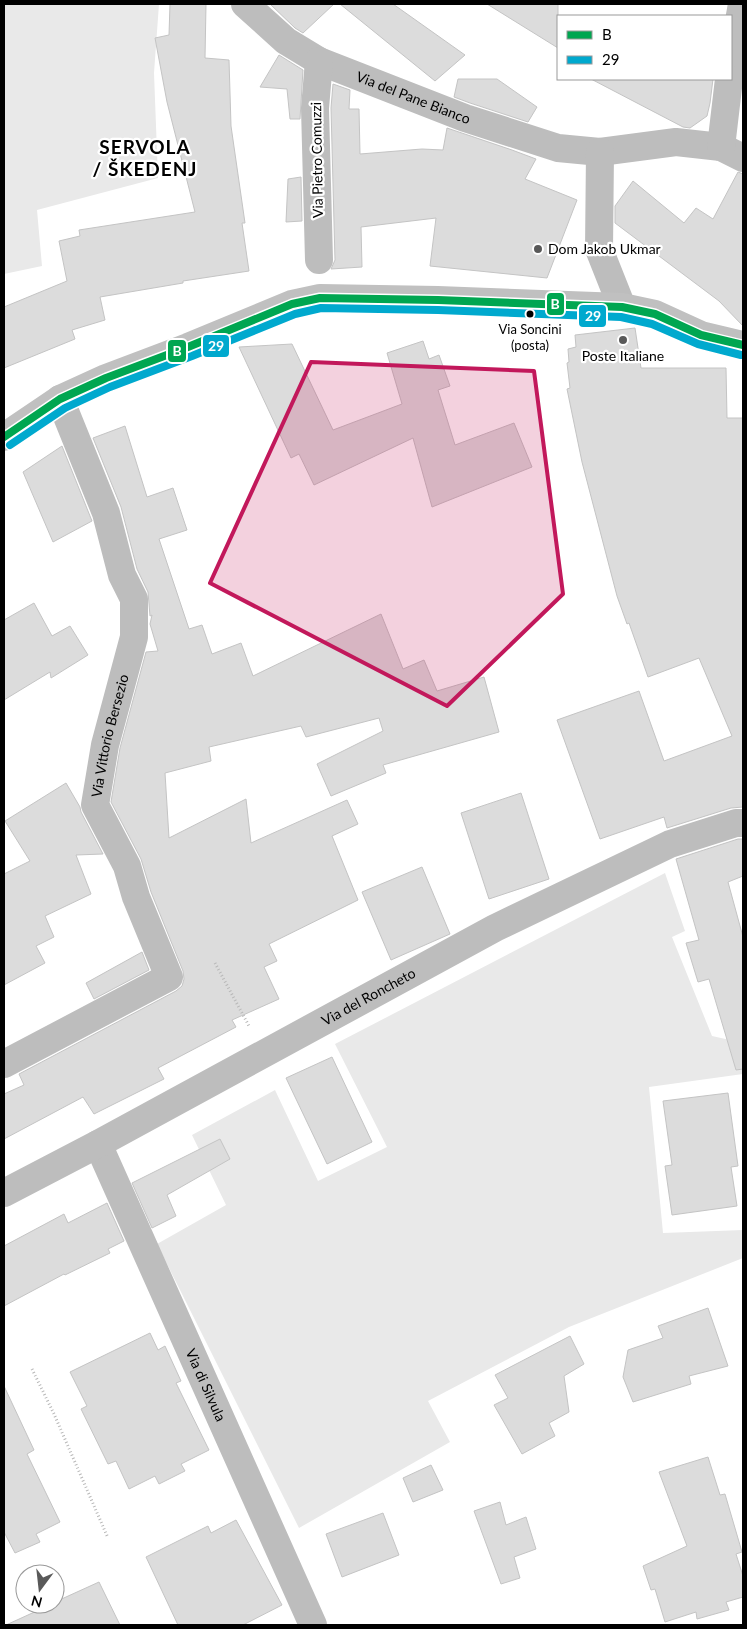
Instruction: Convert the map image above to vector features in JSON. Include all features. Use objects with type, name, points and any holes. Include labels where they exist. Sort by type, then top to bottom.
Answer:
[{"type":"street","name":"Via del Pane Bianco","points":[[245,4],[286,41],[319,61],[465,118],[558,148],[600,152],[676,142],[732,152],[729,80]]},
{"type":"street","points":[[732,60],[742,4]]},
{"type":"street","name":"Via Pietro Comuzzi","points":[[319,61],[315,108],[319,260]]},
{"type":"street","points":[[600,152],[599,249],[622,307]]},
{"type":"street","points":[[4,436],[60,399],[106,378],[188,347],[292,304],[320,298],[438,300],[622,307],[655,314],[701,335],[743,345]]},
{"type":"street","name":"Via Vittorio Bersezio","points":[[4,1064],[169,977],[136,897],[127,866],[95,804],[106,745],[134,637],[134,599],[122,574],[106,513],[60,399]]},
{"type":"street","name":"Via del Roncheto","points":[[4,1193],[504,924],[670,844],[736,823],[743,823]]},
{"type":"street","name":"Via di Silvula","points":[[98,1144],[313,1625]]},
{"type":"path","points":[[215,963],[264,1054]]},
{"type":"path","points":[[32,1369],[54,1414],[108,1538]]},
{"type":"highlighted area","points":[[311,362],[534,371],[563,594],[447,706],[210,583]]},
{"type":"shaded area","points":[[4,4],[159,4],[154,73],[158,178],[37,210],[42,266],[4,274]]},
{"type":"shaded area","points":[[665,873],[685,931],[672,937],[712,1036],[730,1040],[743,1038],[743,1074],[649,1087],[663,1233],[743,1230],[743,1258],[569,1327],[428,1401],[450,1442],[299,1528],[157,1244],[226,1205],[192,1135],[275,1090],[318,1181],[387,1147],[335,1044]]},
{"type":"building","points":[[170,4],[206,4],[205,58],[229,60],[231,126],[245,223],[242,223],[249,271],[100,297],[105,320],[72,330],[75,339],[4,368],[4,307],[67,281],[59,241],[80,236],[79,230],[195,212],[167,102],[155,38],[169,35]]},
{"type":"building","points":[[270,4],[334,4],[303,33],[295,28]]},
{"type":"building","points":[[340,4],[393,4],[465,55],[435,81]]},
{"type":"building","points":[[487,4],[558,4],[557,47]]},
{"type":"building","points":[[279,55],[303,70],[300,119],[290,119],[287,89],[260,87]]},
{"type":"building","points":[[458,79],[497,79],[537,107],[528,122],[470,103],[454,97]]},
{"type":"building","points":[[593,80],[713,80],[707,116],[690,128],[683,127]]},
{"type":"building","points":[[333,84],[350,90],[349,109],[359,109],[360,154],[422,149],[443,150],[447,128],[536,159],[525,179],[577,200],[547,278],[430,266],[436,218],[361,227],[362,267],[331,269],[335,260],[331,108]]},
{"type":"building","points":[[738,172],[743,174],[743,326],[719,301],[615,223],[615,206],[633,181],[684,223],[696,208],[713,219]]},
{"type":"building","points":[[301,177],[302,221],[286,222],[288,179]]},
{"type":"building","points":[[635,328],[641,368],[726,368],[727,418],[743,418],[743,807],[731,808],[667,828],[664,817],[600,839],[557,720],[639,691],[664,761],[732,736],[699,658],[648,677],[629,623],[627,624],[617,596],[582,462],[567,389],[570,388],[567,363],[569,362],[568,349],[576,347],[575,335]]},
{"type":"building","points":[[423,341],[429,359],[439,355],[450,386],[438,390],[455,445],[514,423],[532,467],[432,507],[413,438],[314,485],[299,454],[291,458],[239,347],[292,344],[333,430],[402,404],[387,353]]},
{"type":"building","points":[[125,426],[147,497],[173,488],[187,530],[159,539],[189,629],[202,625],[212,654],[241,643],[253,676],[381,614],[403,669],[424,660],[437,691],[484,677],[499,732],[383,765],[386,773],[331,796],[317,764],[383,731],[379,718],[306,737],[301,726],[209,747],[211,761],[165,773],[169,838],[246,799],[251,843],[347,800],[358,824],[332,836],[358,900],[269,944],[277,961],[264,967],[279,999],[232,1020],[236,1027],[158,1068],[164,1079],[94,1114],[83,1097],[4,1139],[4,1094],[24,1085],[19,1074],[176,991],[182,986],[184,979],[183,971],[151,892],[141,859],[111,802],[120,748],[146,652],[158,651],[150,624],[152,615],[150,616],[148,592],[137,569],[121,507],[93,438]]},
{"type":"building","points":[[62,446],[92,521],[53,542],[23,472]]},
{"type":"building","points":[[34,603],[52,636],[70,626],[88,655],[51,678],[50,672],[4,700],[4,620]]},
{"type":"building","points":[[66,783],[103,854],[76,855],[91,894],[45,916],[54,937],[36,946],[45,963],[4,985],[4,874],[30,861],[5,821]]},
{"type":"building","points":[[521,793],[549,879],[489,899],[461,813]]},
{"type":"building","points":[[743,839],[743,876],[728,882],[743,937],[743,1069],[736,1070],[709,979],[698,982],[686,943],[699,940],[676,859]]},
{"type":"building","points":[[422,867],[450,934],[391,960],[362,892]]},
{"type":"building","points":[[142,952],[149,970],[94,999],[86,983]]},
{"type":"building","points":[[332,1057],[372,1142],[327,1164],[286,1078]]},
{"type":"building","points":[[728,1093],[738,1166],[731,1167],[737,1206],[672,1215],[665,1166],[672,1165],[663,1101]]},
{"type":"building","points":[[220,1139],[230,1159],[167,1195],[176,1216],[152,1228],[132,1183]]},
{"type":"building","points":[[107,1203],[124,1241],[108,1249],[110,1253],[64,1274],[4,1306],[4,1246],[64,1214],[68,1223]]},
{"type":"building","points":[[708,1308],[728,1366],[689,1376],[691,1384],[633,1402],[623,1377],[628,1350],[663,1338],[658,1326]]},
{"type":"building","points":[[150,1333],[158,1350],[165,1346],[181,1381],[176,1383],[209,1450],[181,1464],[185,1471],[159,1484],[155,1476],[129,1489],[116,1461],[108,1464],[81,1409],[87,1406],[70,1372]]},
{"type":"building","points":[[570,1336],[584,1364],[564,1376],[569,1412],[549,1423],[555,1436],[522,1454],[494,1405],[508,1398],[495,1375]]},
{"type":"building","points":[[4,1386],[34,1450],[27,1454],[60,1522],[36,1534],[40,1542],[15,1553],[4,1532]]},
{"type":"building","points":[[708,1457],[720,1495],[725,1494],[742,1552],[736,1554],[743,1576],[743,1597],[726,1602],[729,1610],[697,1619],[696,1612],[665,1622],[655,1589],[651,1590],[643,1566],[687,1546],[659,1472]]},
{"type":"building","points":[[431,1465],[443,1490],[413,1502],[403,1478]]},
{"type":"building","points":[[500,1502],[506,1525],[526,1517],[536,1549],[514,1557],[520,1578],[501,1584],[474,1511]]},
{"type":"building","points":[[383,1513],[399,1555],[342,1577],[326,1534]]},
{"type":"building","points":[[236,1520],[282,1605],[243,1625],[178,1625],[146,1557],[208,1526],[211,1533]]},
{"type":"building","points":[[99,1582],[120,1625],[6,1625],[30,1614],[65,1614],[65,1597]]},
{"type":"transit line","name":"B","points":[[4,437],[60,399],[106,378],[188,347],[292,304],[320,298],[438,300],[622,307],[655,314],[701,335],[743,345]]},
{"type":"transit line","name":"29","points":[[10,445],[65,408],[110,387],[295,314],[321,308],[438,310],[621,317],[652,324],[698,344],[741,355]]},
{"type":"place","name":"Dom Jakob Ukmar","points":[[538,249]]},
{"type":"place","name":"Via Soncini (posta)","points":[[530,314]]},
{"type":"place","name":"Poste Italiane","points":[[623,340]]},
{"type":"district","name":"SERVOLA / ŠKEDENJ","points":[[145,158]]}]
